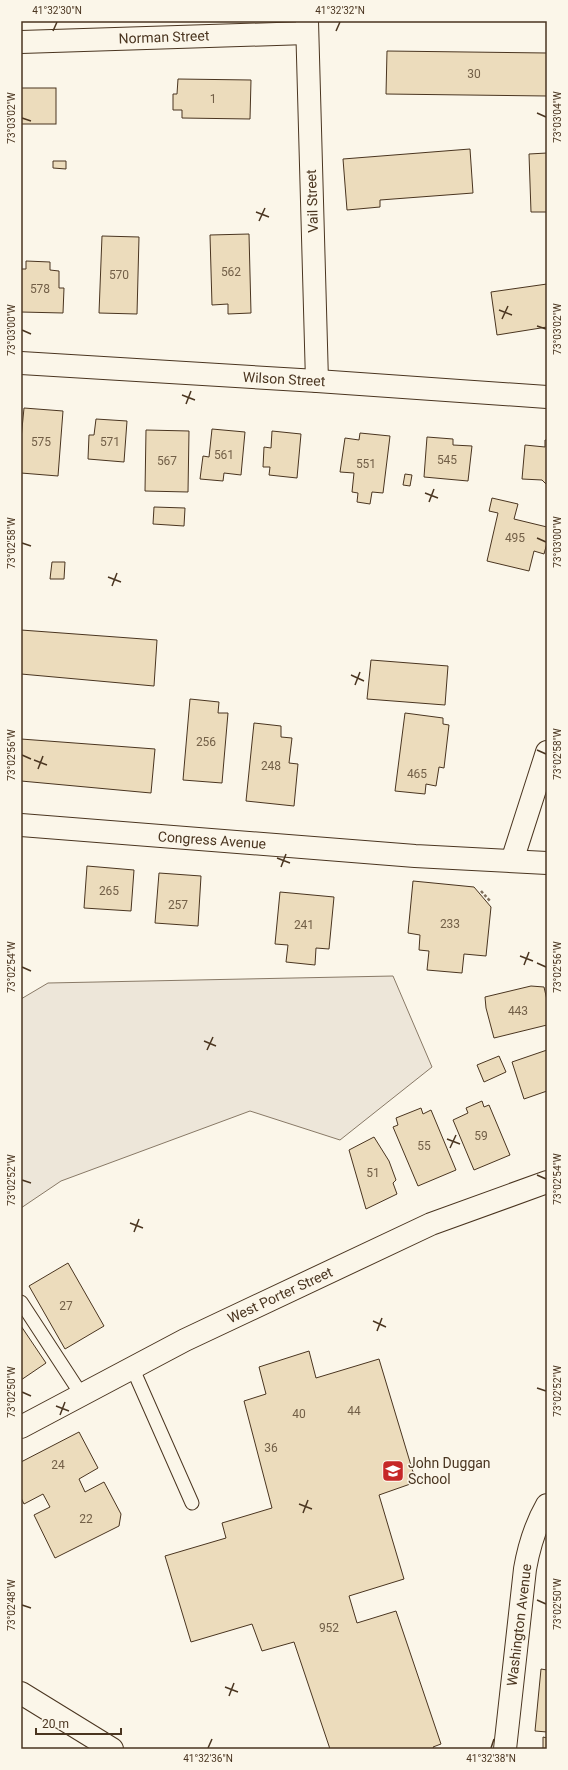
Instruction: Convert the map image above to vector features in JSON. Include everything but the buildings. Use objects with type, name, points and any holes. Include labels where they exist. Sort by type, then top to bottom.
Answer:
[{"type":"street","name":"Norman Street","points":[[21,42],[307,27]]},
{"type":"street","name":"Vail Street","points":[[307,27],[317,381]]},
{"type":"street","name":"Wilson Street","points":[[21,363],[547,397]]},
{"type":"street","points":[[512,861],[547,752]]},
{"type":"street","name":"Congress Avenue","points":[[21,825],[415,856],[547,863]]},
{"type":"street","name":"West Porter Street","points":[[21,1427],[185,1340],[431,1224],[547,1182]]},
{"type":"street","name":"Washington Avenue","points":[[505,1749],[525,1569],[529,1548],[544,1517]]},
{"type":"street","points":[[21,1693],[112,1749]]},
{"type":"lane","points":[[21,1302],[81,1394]]},
{"type":"lane","points":[[132,1368],[192,1503]]},
{"type":"path","points":[[481,891],[490,901]]},
{"type":"shaded area","points":[[393,976],[432,1067],[340,1140],[250,1111],[61,1181],[21,1208],[21,999],[48,983]]},
{"type":"place","name":"John Duggan School","points":[[393,1471]]}]
